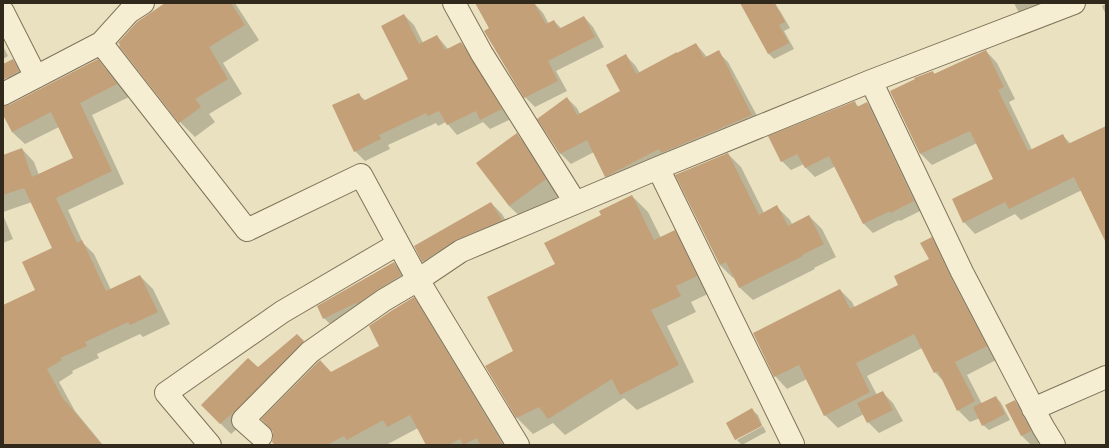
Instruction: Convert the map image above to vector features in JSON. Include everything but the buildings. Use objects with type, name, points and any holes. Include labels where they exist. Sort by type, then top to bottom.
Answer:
[{"type":"street","points":[[3,94],[101,44],[129,12],[143,3]]},
{"type":"street","points":[[454,3],[482,54],[576,202]]},
{"type":"street","points":[[262,442],[243,420],[310,352],[384,300],[418,280],[460,251],[871,81],[1074,3]]},
{"type":"street","points":[[3,12],[36,77]]},
{"type":"street","points":[[101,44],[247,230],[361,175],[418,280],[518,445]]},
{"type":"street","points":[[871,81],[962,272],[1054,445]]},
{"type":"street","points":[[658,168],[793,445]]},
{"type":"street","points":[[210,445],[166,393],[282,312],[398,244]]},
{"type":"street","points":[[1033,408],[1106,377]]}]
